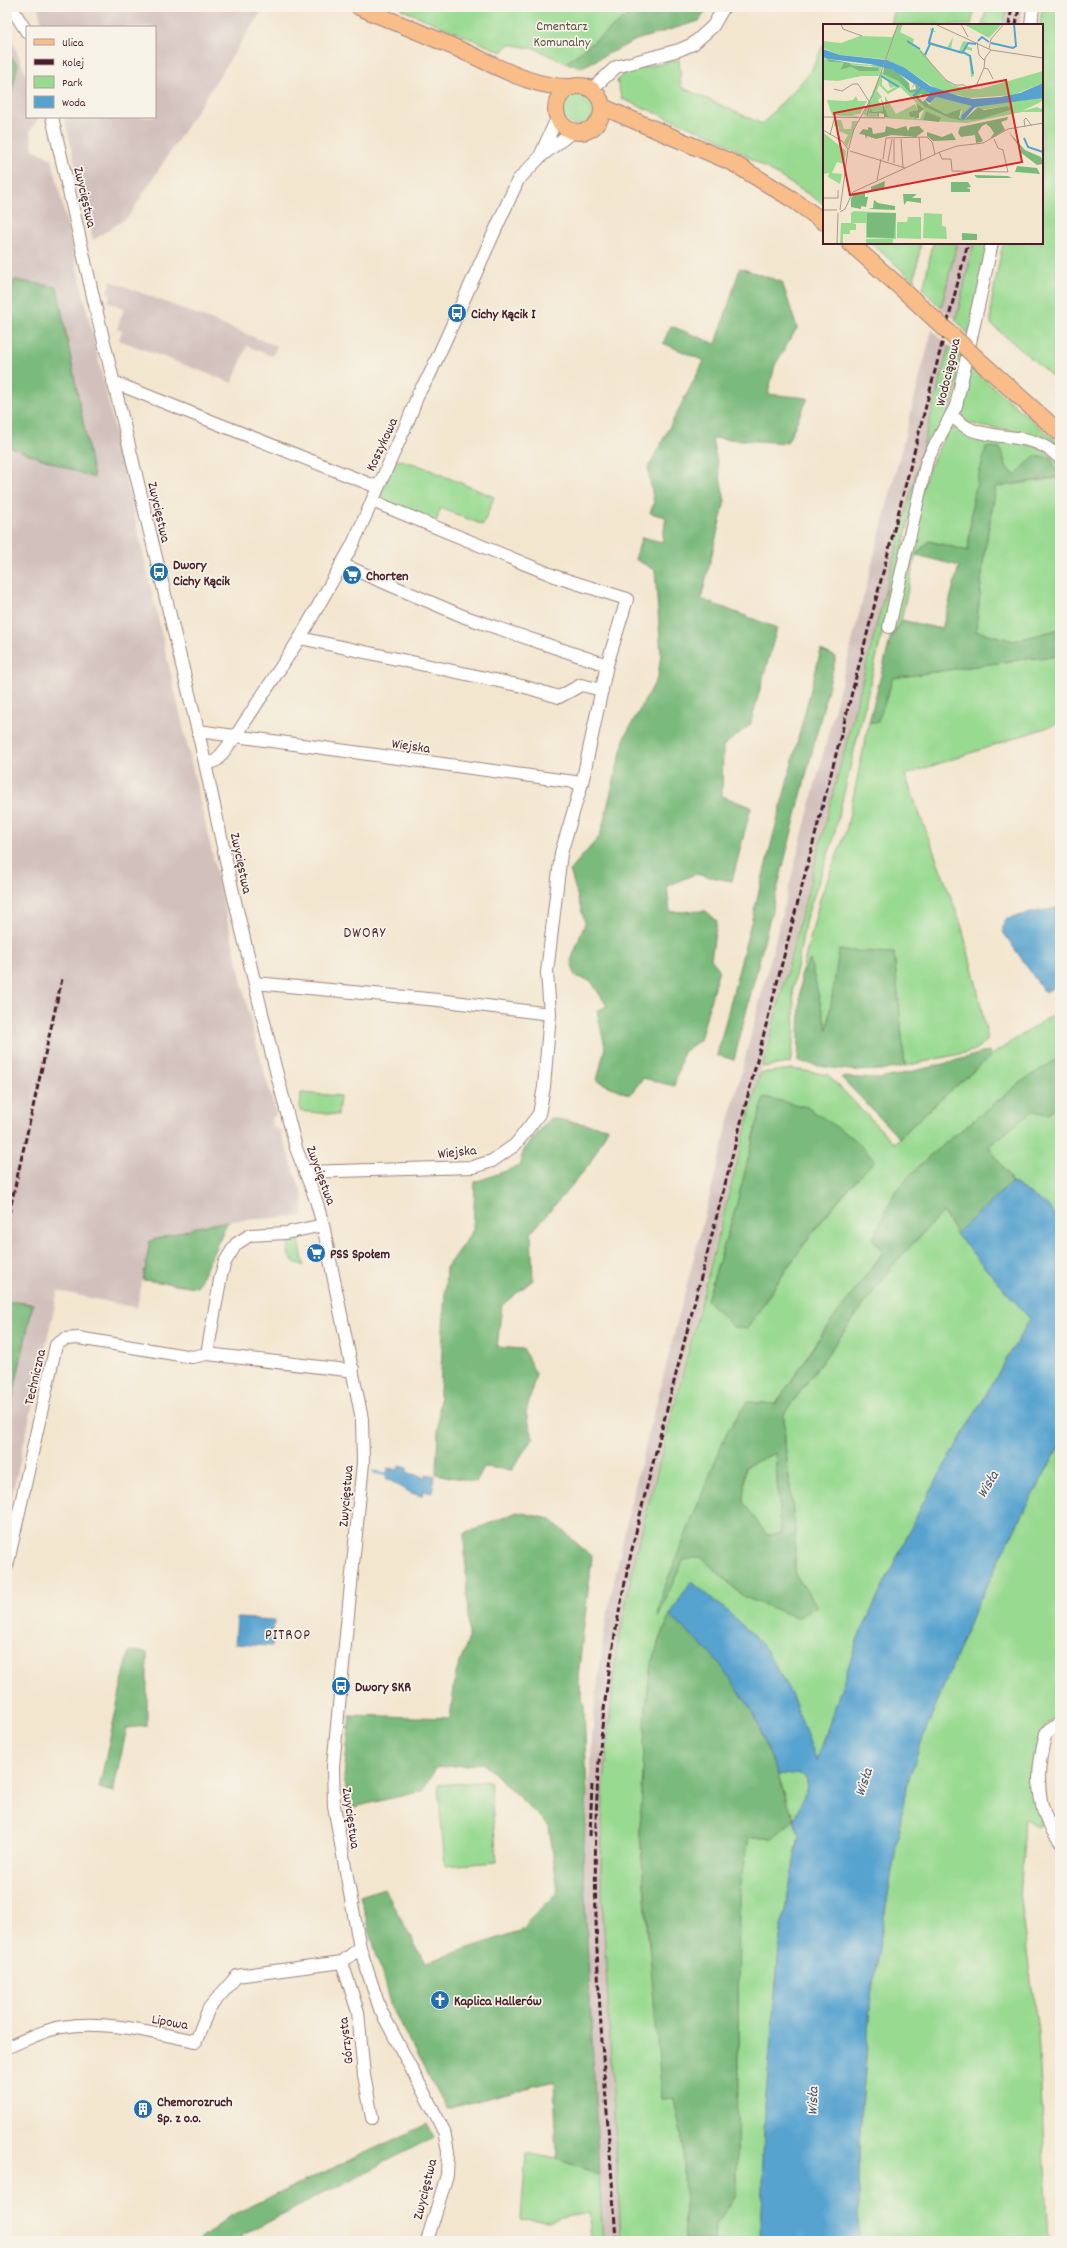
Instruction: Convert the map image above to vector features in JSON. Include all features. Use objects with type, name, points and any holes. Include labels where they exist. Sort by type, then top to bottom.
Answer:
[{"type":"main road","points":[[359,7],[465,51],[522,78],[548,85],[571,87],[578,86],[592,89],[597,94],[601,115]]},
{"type":"main road","points":[[522,78],[557,112],[562,125],[572,132],[585,132],[601,115]]},
{"type":"main road","points":[[557,112],[560,96],[571,87]]},
{"type":"main road","points":[[601,115],[643,126],[717,156],[747,171],[792,199],[823,221]]},
{"type":"main road","points":[[851,244],[1060,433]]},
{"type":"street","points":[[11,7],[26,30]]},
{"type":"street","points":[[592,89],[616,67],[679,50],[693,44],[713,26],[724,7]]},
{"type":"street","points":[[1031,24],[1034,7]]},
{"type":"street","name":"Koszykowa","points":[[540,157],[557,112]]},
{"type":"street","name":"Zwycięstwa","points":[[52,118],[113,382],[206,765],[233,893],[288,1119],[323,1225],[362,1419],[363,1463],[332,1784],[341,1848],[360,1948],[380,2009],[444,2131],[448,2152],[446,2175],[427,2241]]},
{"type":"street","name":"Koszykowa","points":[[206,765],[217,760],[235,737],[300,638],[352,546],[377,487],[518,180],[540,157],[572,132]]},
{"type":"street","name":"Wodociągowa","points":[[992,244],[952,416],[964,426],[978,432],[1037,441],[1060,458]]},
{"type":"street","points":[[113,382],[377,487]]},
{"type":"street","points":[[888,627],[927,460],[936,441],[952,416]]},
{"type":"street","name":"Wiejska","points":[[305,1172],[473,1167],[492,1161],[515,1145],[539,1114],[544,1087],[550,1014],[547,972],[561,853],[582,783],[607,665],[627,599],[557,577],[372,501]]},
{"type":"street","points":[[341,564],[465,617],[607,665]]},
{"type":"street","points":[[300,638],[522,686],[559,697],[581,685],[602,690]]},
{"type":"street","points":[[198,731],[235,737]]},
{"type":"street","name":"Wiejska","points":[[235,737],[582,783]]},
{"type":"street","points":[[255,983],[438,1000],[550,1014]]},
{"type":"street","points":[[207,1354],[221,1275],[225,1262],[236,1244],[250,1234],[286,1233],[323,1225]]},
{"type":"street","name":"Techniczna","points":[[7,1566],[56,1345],[65,1339],[78,1338],[192,1357],[207,1354],[346,1370],[353,1369]]},
{"type":"street","points":[[1060,1723],[1046,1733],[1039,1759],[1038,1785],[1043,1810],[1053,1833],[1060,1840]]},
{"type":"street","points":[[342,1962],[360,1948]]},
{"type":"street","name":"Lipowa","points":[[7,2047],[60,2027],[78,2025],[125,2028],[196,2041],[209,2008],[237,1976],[342,1962]]},
{"type":"street","name":"Górzysta","points":[[342,1962],[358,2012],[364,2075],[372,2118]]},
{"type":"shaded area","points":[[38,7],[264,7],[128,217],[93,240],[64,118],[156,118],[156,26],[43,26]]},
{"type":"shaded area","points":[[1007,7],[1022,7],[1020,24],[1004,24]]},
{"type":"shaded area","points":[[7,29],[26,75],[26,118],[38,118],[30,131],[33,149],[52,159],[254,1035],[276,1114],[272,1119],[272,1126],[280,1130],[304,1200],[303,1216],[228,1221],[228,1223],[197,1227],[150,1241],[137,1308],[58,1291],[7,1519]]},
{"type":"shaded area","points":[[957,244],[974,244],[956,320],[941,308]]},
{"type":"shaded area","points":[[111,281],[277,346],[272,356],[247,346],[232,383],[119,340],[122,331],[117,329],[124,308],[108,302],[111,294],[107,292]]},
{"type":"shaded area","points":[[932,330],[949,346],[672,1406],[636,1553],[616,1654],[603,1794],[601,1873],[621,2241],[603,2241],[583,1862],[594,1715],[605,1624],[632,1498]]},
{"type":"green space","name":"Cmentarz Komunalny","points":[[402,7],[639,7],[566,63],[536,49],[509,44],[502,52],[401,9]]},
{"type":"green space","points":[[639,7],[709,7],[699,21],[636,40],[580,68],[566,63]]},
{"type":"green space","points":[[895,7],[975,7],[971,24],[891,24]]},
{"type":"green space","points":[[987,7],[1007,7],[1004,24],[982,24]]},
{"type":"green space","points":[[1042,7],[1060,7],[1060,383],[991,324],[991,304],[1003,244],[1043,244],[1043,24],[1040,24]]},
{"type":"green space","points":[[823,46],[823,203],[718,138],[622,99],[617,81],[626,71],[679,60],[681,87],[762,124],[810,73]]},
{"type":"green space","points":[[7,54],[18,64],[7,111]]},
{"type":"green space","points":[[576,92],[582,92],[586,93],[593,99],[596,109],[595,116],[589,123],[582,126],[576,126],[572,125],[565,119],[562,112],[562,106],[563,102],[569,95]]},
{"type":"green space","points":[[872,244],[921,244],[914,281]]},
{"type":"green space","points":[[933,244],[957,244],[941,308],[923,290]]},
{"type":"green space","points":[[974,244],[994,244],[971,337],[956,320]]},
{"type":"green space","points":[[740,268],[782,282],[797,328],[775,365],[768,394],[808,398],[787,443],[712,438],[725,501],[701,599],[777,628],[750,725],[723,746],[722,796],[751,807],[732,881],[695,874],[667,886],[670,912],[706,911],[717,921],[711,959],[719,969],[700,1040],[683,1052],[674,1086],[643,1078],[630,1095],[597,1081],[605,1047],[597,1011],[607,1006],[591,981],[575,976],[571,961],[585,923],[570,870],[600,836],[625,736],[658,677],[661,653],[655,570],[635,559],[642,537],[662,542],[666,517],[650,513],[654,503],[648,468],[704,361],[663,343],[671,326],[716,344]]},
{"type":"green space","points":[[14,280],[57,287],[94,478],[7,446],[7,316]]},
{"type":"green space","points":[[949,346],[963,360],[950,412],[924,458],[832,843],[806,918],[793,989],[795,1031],[790,1063],[762,1067]]},
{"type":"green space","points":[[971,368],[1060,444],[1060,454],[1029,433],[984,427],[965,422],[961,411]]},
{"type":"green space","points":[[957,428],[970,434],[1040,447],[1060,464],[1060,629],[1014,641],[976,631],[984,555],[996,487],[1058,478],[1015,475],[1007,468],[1000,449],[973,498],[968,551],[929,541],[916,554],[901,620],[890,640],[922,490],[929,468],[948,430]]},
{"type":"green space","points":[[986,447],[1000,448],[1007,468],[1015,475],[1034,456],[1051,458],[1059,477],[996,487],[984,555],[976,631],[1014,641],[1060,629],[1060,656],[1024,659],[893,678],[878,722],[869,722],[890,640],[901,620],[942,629],[959,566],[916,555],[929,541],[968,551],[973,498]]},
{"type":"green space","points":[[401,460],[418,465],[494,497],[483,525],[441,508],[435,524],[382,499],[380,495],[395,462]]},
{"type":"green space","points":[[821,650],[836,657],[734,1060],[717,1055]]},
{"type":"green space","points":[[1060,656],[1060,723],[905,775],[961,924],[976,983],[988,1040],[973,1051],[905,1066],[894,953],[831,1004],[827,1032],[810,960],[801,975],[820,899],[846,832],[869,722],[878,722],[893,678],[1024,659]]},
{"type":"green space","points":[[839,950],[894,953],[905,1066],[892,1069],[865,1071],[838,1069],[798,1062],[801,975],[810,960],[827,1030]]},
{"type":"green space","points":[[1060,1010],[1060,1057],[1021,1082],[928,1157],[896,1190],[873,1239],[883,1253],[827,1327],[776,1404],[747,1402],[727,1432],[658,1614],[684,1559],[701,1557],[744,1597],[817,1606],[795,1574],[795,1530],[785,1443],[784,1414],[892,1266],[943,1212],[956,1234],[1030,1319],[923,1503],[858,1638],[816,1762],[791,1693],[691,1581],[670,1615],[651,1663],[646,1707],[640,1834],[662,2099],[674,2098],[684,2149],[685,2241],[621,2241],[601,1873],[603,1794],[616,1654],[636,1553],[760,1073],[793,1069],[828,1075],[894,1143],[932,1107],[993,1054]],"holes":[[[764,1097],[875,1161],[856,1180],[822,1220],[806,1241],[747,1329],[707,1300],[736,1207]]]},
{"type":"green space","points":[[989,1051],[991,1056],[899,1138],[841,1077],[881,1079]]},
{"type":"green space","points":[[1060,1057],[1060,1103],[1049,1114],[1033,1111],[989,1146],[1012,1182],[956,1234],[943,1212],[892,1266],[784,1414],[785,1443],[795,1530],[795,1574],[817,1606],[798,1618],[744,1597],[701,1557],[683,1560],[658,1617],[663,1591],[727,1432],[747,1402],[776,1404],[827,1327],[883,1253],[873,1239],[896,1190],[928,1157],[1021,1082]],"holes":[[[775,1453],[781,1534],[767,1535],[743,1502],[745,1467]]]},
{"type":"green space","points":[[301,1093],[340,1096],[338,1115],[300,1111]]},
{"type":"green space","points":[[764,1097],[807,1107],[853,1138],[875,1161],[856,1180],[806,1241],[747,1329],[733,1327],[707,1300],[736,1207]]},
{"type":"green space","points":[[1060,1103],[1060,1165],[1055,1168],[1060,1175],[1060,1225],[1050,1207],[1012,1182],[989,1146],[1033,1111],[1049,1114]]},
{"type":"green space","points":[[550,1118],[608,1128],[589,1165],[531,1233],[533,1280],[502,1305],[497,1347],[523,1349],[536,1374],[526,1413],[533,1437],[512,1470],[484,1467],[476,1482],[436,1474],[446,1268],[473,1230],[475,1182],[519,1166],[524,1150]]},
{"type":"green space","points":[[228,1221],[197,1287],[143,1280],[150,1241],[197,1227]]},
{"type":"green space","points":[[298,1234],[304,1266],[294,1262],[288,1254],[289,1241]]},
{"type":"green space","points":[[7,1301],[33,1304],[7,1423]]},
{"type":"green space","points":[[1060,1446],[1060,1693],[1057,1700],[1056,1719],[1045,1726],[1041,1739],[1046,1822],[1037,1827],[1025,1819],[1020,1901],[1038,2031],[1049,2241],[859,2241],[859,2144],[871,1995],[906,1788],[923,1737],[974,1612],[1023,1512]]},
{"type":"green space","points":[[775,1453],[781,1534],[766,1535],[743,1502],[745,1467]]},
{"type":"green space","points":[[517,1512],[550,1519],[592,1557],[578,1677],[584,1707],[587,1793],[583,1862],[599,2174],[557,2159],[554,2081],[446,2109],[391,2007],[360,1896],[384,1888],[425,1963],[519,1931],[558,1891],[549,1826],[483,1763],[436,1768],[422,1791],[350,1808],[344,1778],[350,1715],[450,1718],[456,1673],[469,1637],[464,1534]]},
{"type":"green space","points":[[670,1615],[718,1661],[755,1715],[794,1820],[772,1838],[749,1838],[739,1895],[737,2196],[715,2224],[714,2241],[685,2241],[684,2149],[674,2098],[662,2099],[640,1834],[646,1707],[651,1663]]},
{"type":"green space","points":[[129,1651],[147,1652],[147,1726],[127,1728],[113,1792],[99,1788]]},
{"type":"green space","points":[[798,1773],[805,1776],[807,1788],[794,1820],[778,1776]]},
{"type":"green space","points":[[490,1781],[497,1862],[445,1866],[438,1785]]},
{"type":"green space","points":[[794,1820],[799,1835],[780,1938],[765,2107],[760,2241],[714,2241],[715,2224],[737,2196],[739,1895],[749,1838],[772,1838]]},
{"type":"green space","points":[[427,2124],[434,2137],[243,2235],[236,2241],[198,2241],[232,2215]]},
{"type":"green space","points":[[526,2153],[557,2159],[599,2174],[603,2241],[591,2241],[589,2213],[550,2221],[521,2219]]},
{"type":"water","points":[[1060,907],[1060,983],[1045,993],[1003,932],[1003,925],[1007,918]]},
{"type":"water","name":"Wisła","points":[[1012,1182],[1050,1207],[1060,1225],[1060,1446],[1023,1512],[974,1612],[923,1737],[906,1788],[871,1995],[859,2144],[859,2241],[760,2241],[765,2107],[780,1938],[799,1835],[794,1820],[807,1788],[805,1776],[797,1773],[778,1776],[755,1715],[718,1661],[670,1615],[691,1581],[727,1611],[762,1644],[791,1693],[817,1761],[858,1638],[923,1503],[1030,1319],[956,1234]]},
{"type":"water","points":[[399,1466],[407,1467],[407,1473],[426,1477],[426,1474],[435,1476],[432,1493],[423,1491],[422,1496],[411,1493],[386,1478],[388,1468],[398,1470]]},
{"type":"water","points":[[237,1618],[274,1620],[272,1646],[235,1644]]},
{"type":"waterway","points":[[374,1472],[387,1475]]},
{"type":"railway","points":[[1009,24],[1012,7]]},
{"type":"railway","points":[[1016,24],[1019,7]]},
{"type":"railway","points":[[616,2241],[600,2018],[595,1851],[600,1753],[609,1670],[616,1630],[632,1548],[652,1467],[968,244]]},
{"type":"railway","points":[[7,1222],[62,979]]},
{"type":"railway","points":[[590,1836],[592,1784]]},
{"type":"place","name":"Cichy Kącik I","points":[[457,313]]},
{"type":"place","name":"Dwory Cichy Kącik","points":[[159,572]]},
{"type":"place","name":"Chorten","points":[[352,575]]},
{"type":"place","name":"PSS Społem","points":[[316,1253]]},
{"type":"place","name":"Dwory SKR","points":[[341,1686]]},
{"type":"place","name":"Kaplica Hallerów","points":[[440,2000]]},
{"type":"place","name":"Chemorozruch Sp. z o.o.","points":[[143,2109]]},
{"type":"district","name":"DWORY","points":[[365,932]]},
{"type":"district","name":"PITROP","points":[[288,1634]]}]
